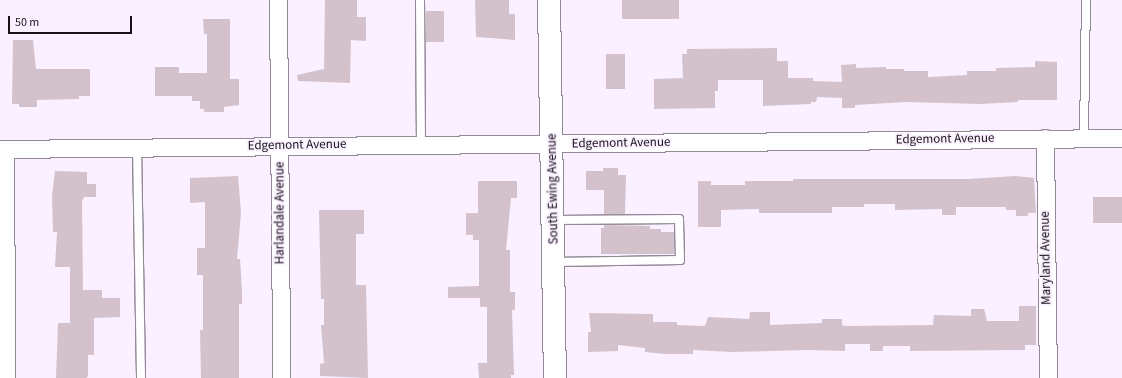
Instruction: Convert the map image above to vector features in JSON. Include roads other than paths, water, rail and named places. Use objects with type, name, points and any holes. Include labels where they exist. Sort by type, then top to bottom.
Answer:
[{"type":"street","name":"Harlandale Avenue","points":[[278,0],[281,378]]},
{"type":"street","name":"South Ewing Avenue","points":[[549,0],[554,220],[555,378]]},
{"type":"street","name":"Maryland Avenue","points":[[1045,138],[1048,378]]},
{"type":"street","name":"Edgemont Avenue","points":[[2,149],[280,145],[552,144],[1122,138]]},
{"type":"street","points":[[2,149],[6,378]]},
{"type":"lane","points":[[420,0],[421,144]]},
{"type":"lane","points":[[1084,138],[1086,0]]},
{"type":"lane","points":[[137,147],[141,378]]},
{"type":"lane","points":[[554,220],[679,219],[680,260],[554,262]]}]
